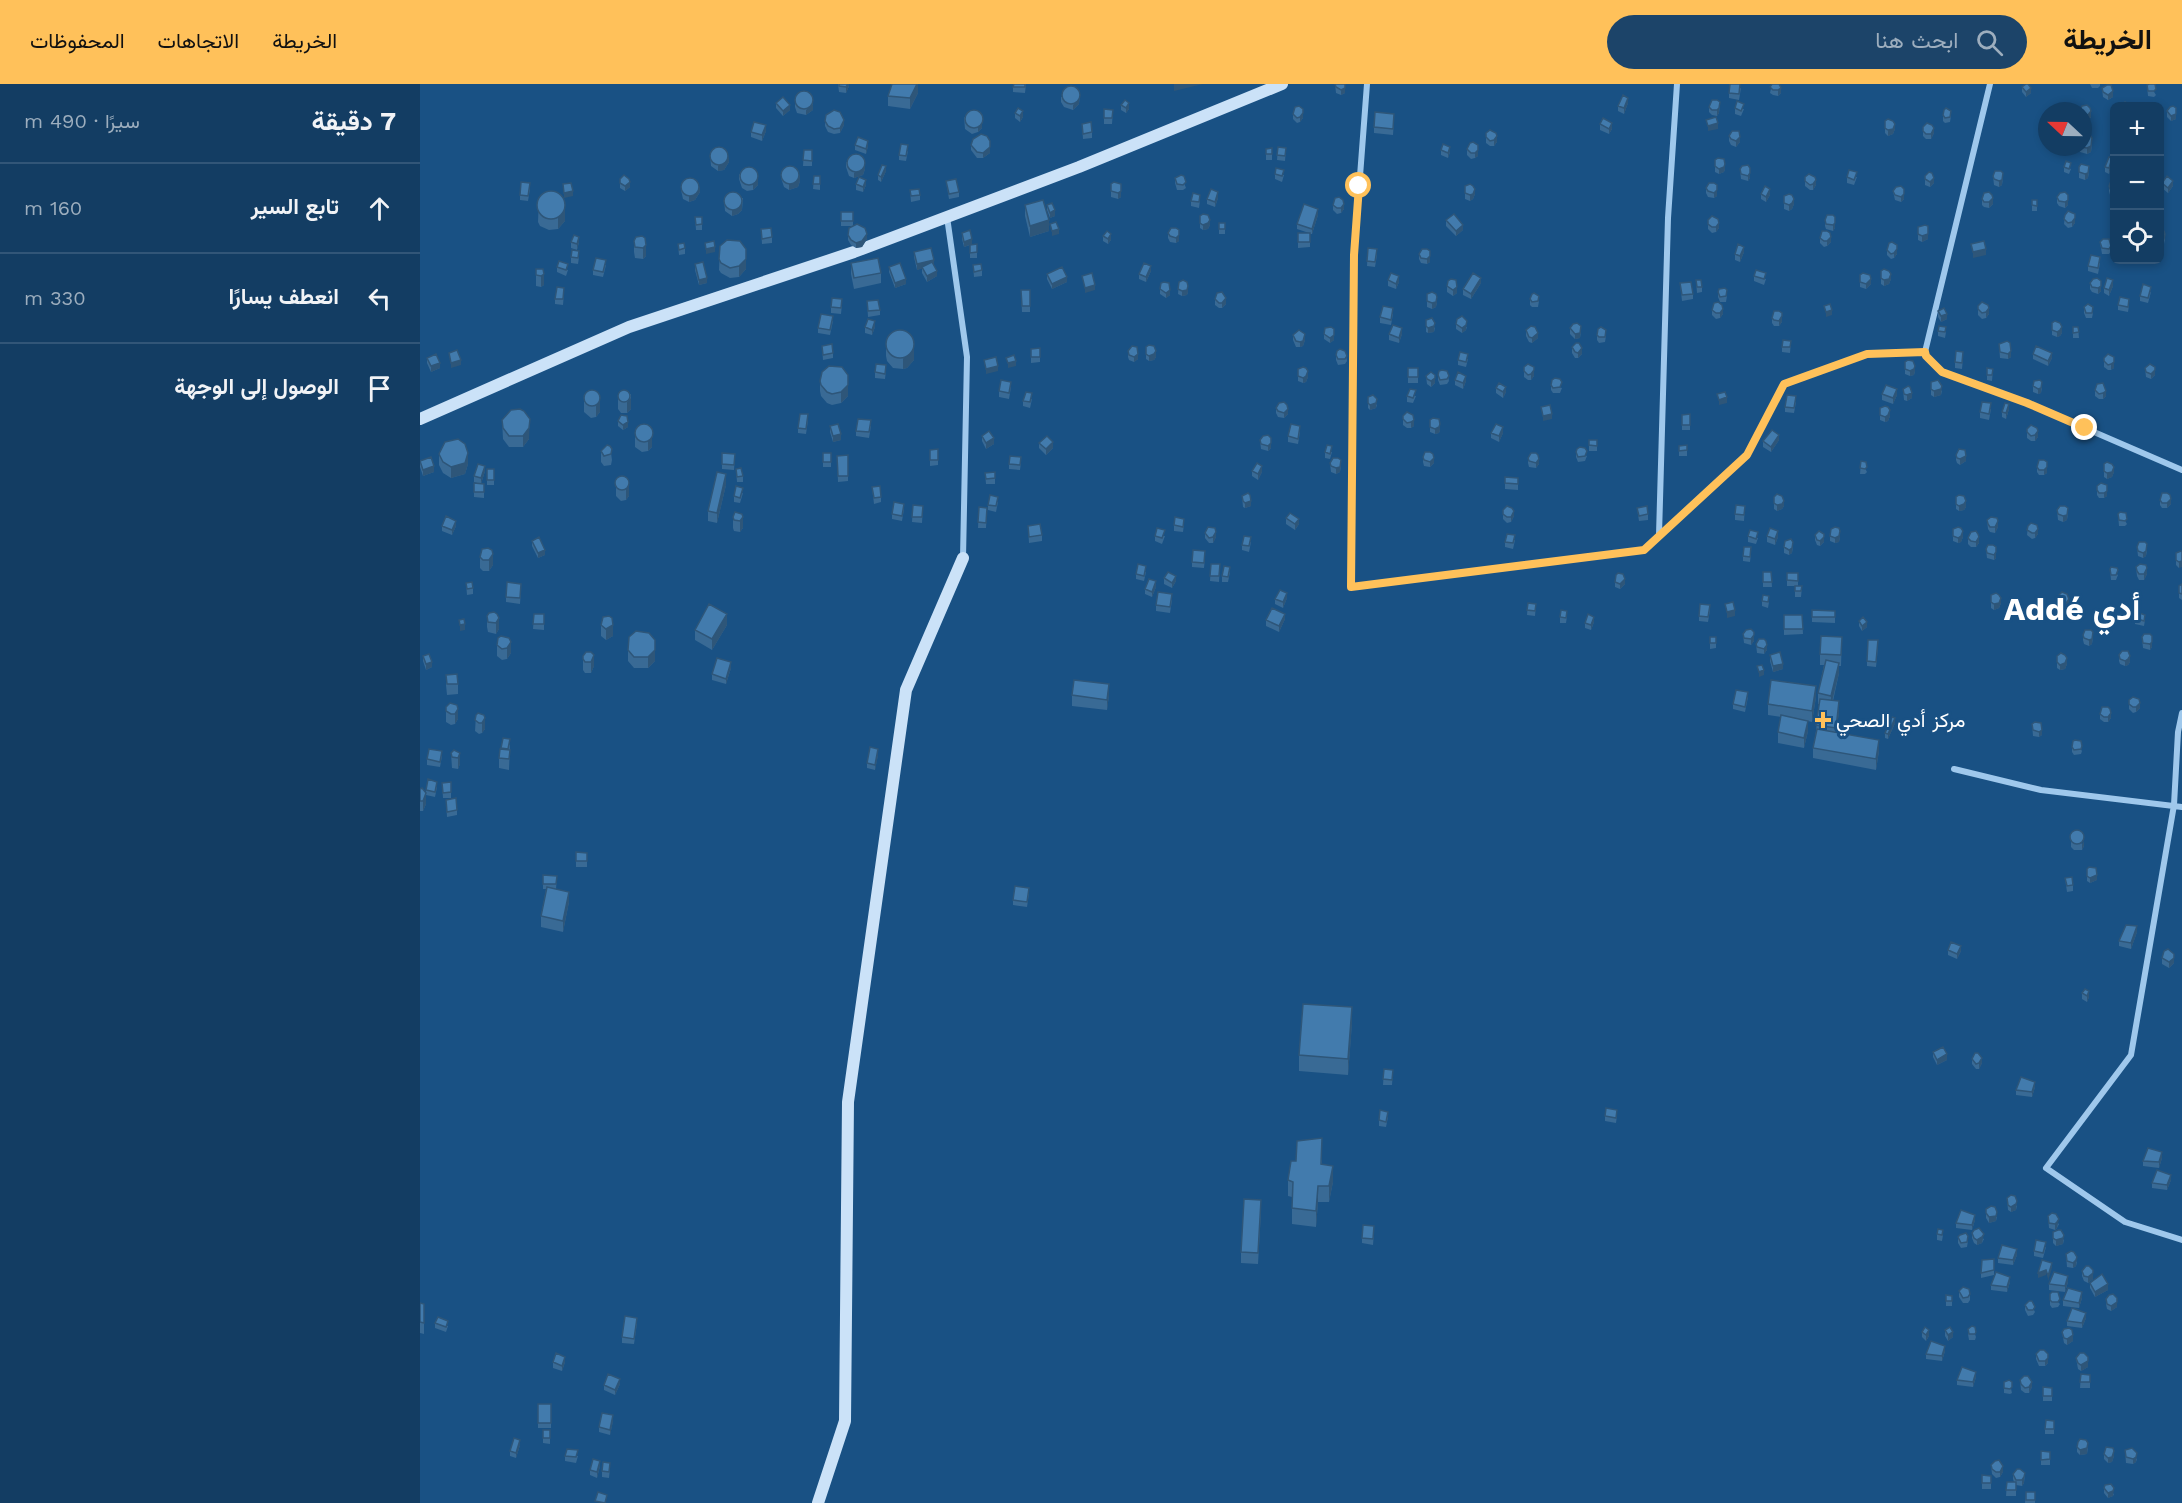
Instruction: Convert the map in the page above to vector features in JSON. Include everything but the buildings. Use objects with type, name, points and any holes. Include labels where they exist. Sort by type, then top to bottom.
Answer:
[{"type":"street","points":[[420,419],[629,327],[854,252],[1079,167],[1282,84]]},
{"type":"street","points":[[1367,84],[1354,255],[1351,587],[1644,550],[1747,455],[1784,384],[1867,354],[1925,352]]},
{"type":"street","points":[[1659,535],[1668,218],[1677,84]]},
{"type":"street","points":[[1990,84],[1925,352],[1926,356],[1942,372],[2027,403],[2182,470]]},
{"type":"street","points":[[818,1503],[845,1421],[848,1102],[906,690],[963,558],[967,357],[947,217]]},
{"type":"street","points":[[2182,712],[2178,732],[2174,805],[2131,1055],[2046,1168],[2125,1222],[2182,1240]]},
{"type":"street","points":[[1954,769],[2041,790],[2182,807]]},
{"type":"place","name":"مركز أدي الصحي","points":[[1823,720]]},
{"type":"district","name":"Addé أدي","points":[[2072,609]]},
{"type":"route","points":[[1359,186],[1354,255],[1351,587],[1644,550],[1747,455],[1784,384],[1867,354],[1925,352],[1926,356],[1942,372],[2027,403],[2085,428]]}]
